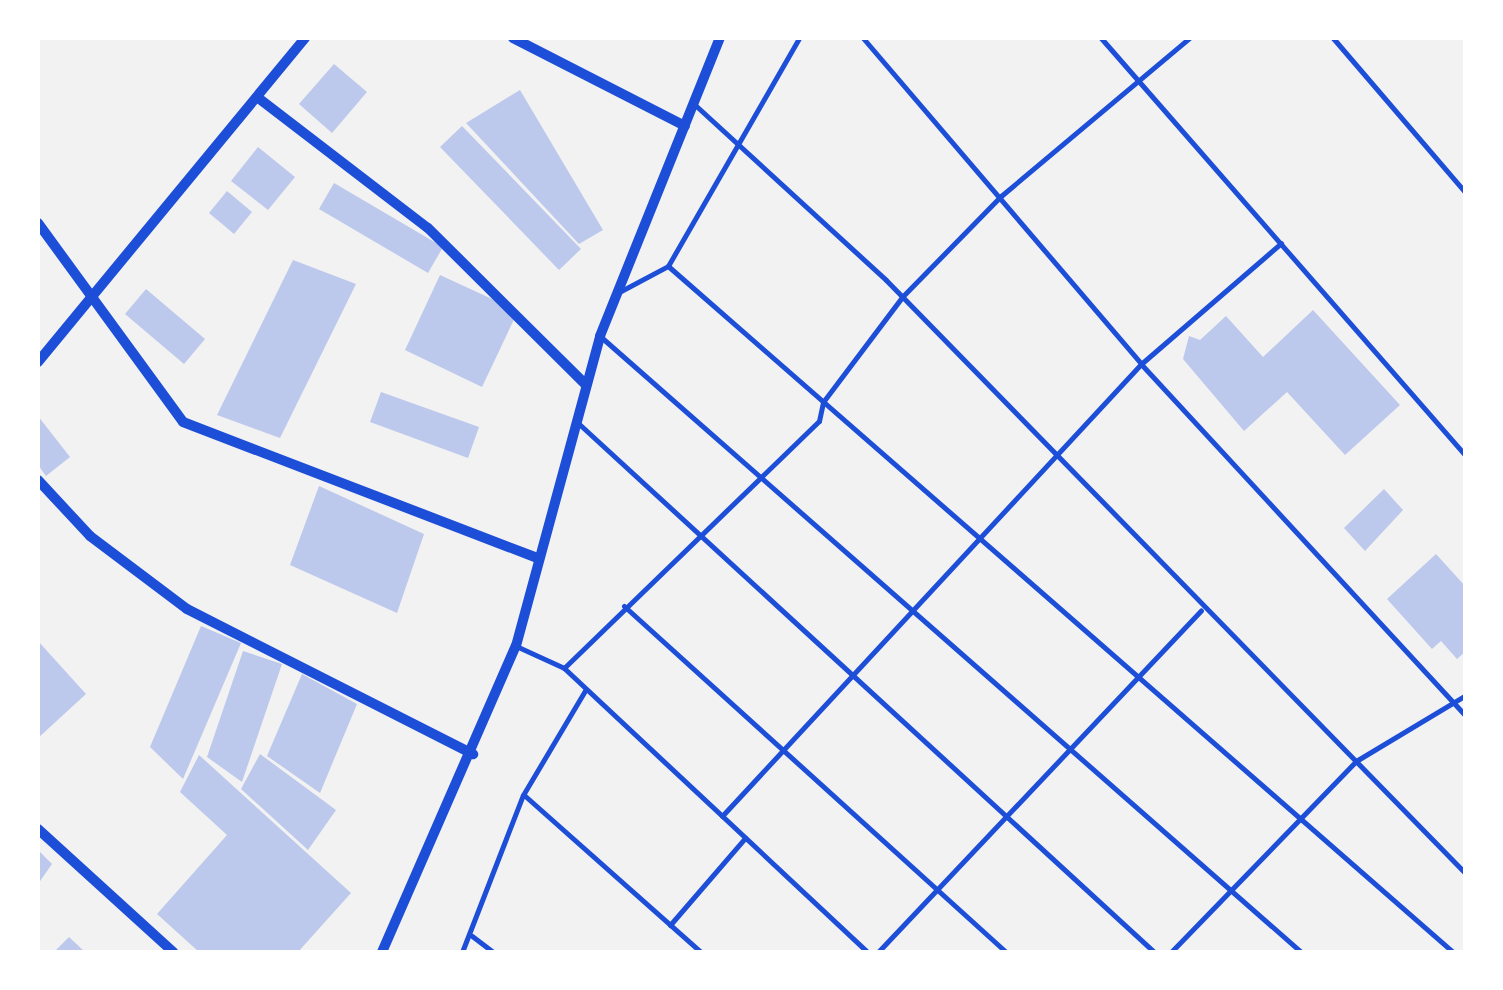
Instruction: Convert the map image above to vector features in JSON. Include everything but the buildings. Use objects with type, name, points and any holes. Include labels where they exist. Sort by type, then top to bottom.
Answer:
[{"type":"street","points":[[38,362],[306,38]]},
{"type":"street","points":[[513,38],[685,126]]},
{"type":"street","points":[[382,952],[473,754],[516,646],[600,336],[720,38]]},
{"type":"street","points":[[257,96],[428,228],[586,385]]},
{"type":"street","points":[[38,224],[183,422],[539,559]]},
{"type":"street","points":[[38,480],[90,536],[187,609],[473,754]]},
{"type":"street","points":[[38,830],[173,952]]},
{"type":"lane","points":[[618,292],[668,266],[738,137],[799,38]]},
{"type":"lane","points":[[863,38],[1141,364],[1466,716]]},
{"type":"lane","points":[[1101,38],[1466,456]]},
{"type":"lane","points":[[564,668],[820,421],[824,402],[902,297],[1001,196],[1136,77],[1188,38]]},
{"type":"lane","points":[[1333,38],[1466,192]]},
{"type":"lane","points":[[694,104],[738,137],[902,297],[1201,610],[1466,874]]},
{"type":"lane","points":[[722,816],[1141,364],[1281,243]]},
{"type":"lane","points":[[668,266],[1453,952]]},
{"type":"lane","points":[[600,336],[1073,744],[1232,884],[1301,952]]},
{"type":"lane","points":[[576,421],[1154,952]]},
{"type":"lane","points":[[624,606],[1006,952]]},
{"type":"lane","points":[[878,952],[1201,610]]},
{"type":"lane","points":[[516,646],[564,668],[867,952]]},
{"type":"lane","points":[[462,952],[523,794],[586,689]]},
{"type":"lane","points":[[1171,952],[1232,884],[1356,761],[1466,694]]},
{"type":"lane","points":[[523,794],[701,952]]},
{"type":"lane","points":[[670,924],[745,838]]},
{"type":"lane","points":[[471,936],[493,952]]}]
